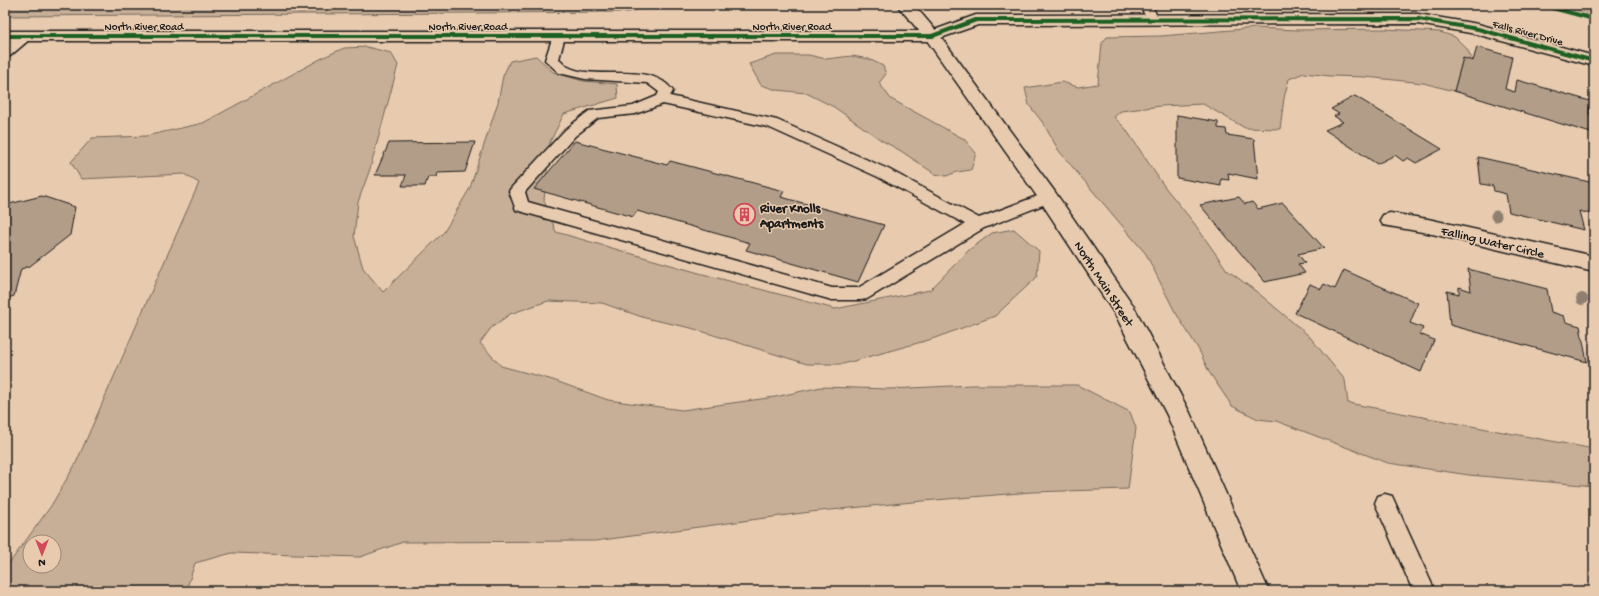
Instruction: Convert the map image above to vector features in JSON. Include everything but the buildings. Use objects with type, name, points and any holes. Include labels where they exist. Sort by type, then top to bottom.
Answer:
[{"type":"street","name":"North Main Street","points":[[904,5],[932,36],[1048,197],[1125,311],[1175,406],[1255,591]]},
{"type":"street","name":"Falls River Drive","points":[[932,36],[976,20],[1149,12],[1418,19],[1478,29],[1594,61]]},
{"type":"street","name":"North River Road","points":[[5,36],[932,36]]},
{"type":"street","name":"Falling Water Circle","points":[[1390,220],[1428,226],[1594,264]]},
{"type":"lane","points":[[5,53],[24,36]]},
{"type":"lane","points":[[559,36],[552,60],[564,70],[585,75],[650,79],[666,91],[662,99]]},
{"type":"lane","points":[[978,224],[883,174],[772,123],[662,99],[635,110],[594,114],[570,134],[517,191],[521,206],[832,294],[861,294],[978,224],[1048,197]]},
{"type":"lane","points":[[1385,502],[1424,591]]},
{"type":"shaded area","points":[[5,5],[660,5],[629,12],[5,16]]},
{"type":"shaded area","points":[[1551,5],[1594,5],[1594,15],[1591,15]]},
{"type":"shaded area","points":[[1256,28],[1297,30],[1385,29],[1440,32],[1455,37],[1467,49],[1473,61],[1463,59],[1454,91],[1423,83],[1366,77],[1330,76],[1304,73],[1289,79],[1284,98],[1280,129],[1245,128],[1203,104],[1161,106],[1121,111],[1114,117],[1125,128],[1164,186],[1194,223],[1227,270],[1257,292],[1309,336],[1345,380],[1348,403],[1594,449],[1594,486],[1469,475],[1388,463],[1276,421],[1258,419],[1232,406],[1209,372],[1199,350],[1174,310],[1146,254],[1059,151],[1043,123],[1029,105],[1025,88],[1062,82],[1078,87],[1098,84],[1102,43],[1107,37],[1161,36]]},
{"type":"shaded area","points":[[367,47],[391,53],[398,65],[370,169],[358,202],[354,236],[363,268],[383,292],[444,232],[470,188],[498,102],[503,76],[510,61],[536,56],[553,72],[583,81],[617,84],[618,98],[564,114],[550,142],[544,200],[556,232],[699,273],[835,309],[930,290],[969,250],[992,233],[1014,229],[1039,251],[1037,277],[995,316],[932,339],[843,364],[807,364],[691,328],[645,318],[602,303],[548,301],[510,314],[491,328],[480,343],[501,366],[553,380],[608,400],[682,410],[775,397],[821,387],[890,389],[972,385],[1077,385],[1130,412],[1136,428],[1128,489],[1032,492],[810,512],[595,541],[403,542],[360,557],[232,553],[195,563],[186,591],[5,591],[5,569],[22,546],[22,574],[62,574],[62,534],[31,534],[51,506],[76,463],[199,183],[184,174],[81,179],[71,162],[92,138],[146,136],[203,123],[324,57],[344,48]]},
{"type":"shaded area","points":[[776,55],[809,55],[826,59],[852,56],[869,59],[883,66],[886,74],[879,83],[891,99],[964,139],[976,153],[971,170],[957,172],[946,176],[935,174],[901,151],[881,140],[834,107],[806,93],[777,90],[761,85],[749,64]]},
{"type":"cycle path","points":[[1541,5],[1594,19]]},
{"type":"cycle path","points":[[5,36],[932,36],[976,20],[1418,19],[1478,29],[1594,61]]},
{"type":"place","name":"River Knolls Apartments","points":[[744,214]]}]
